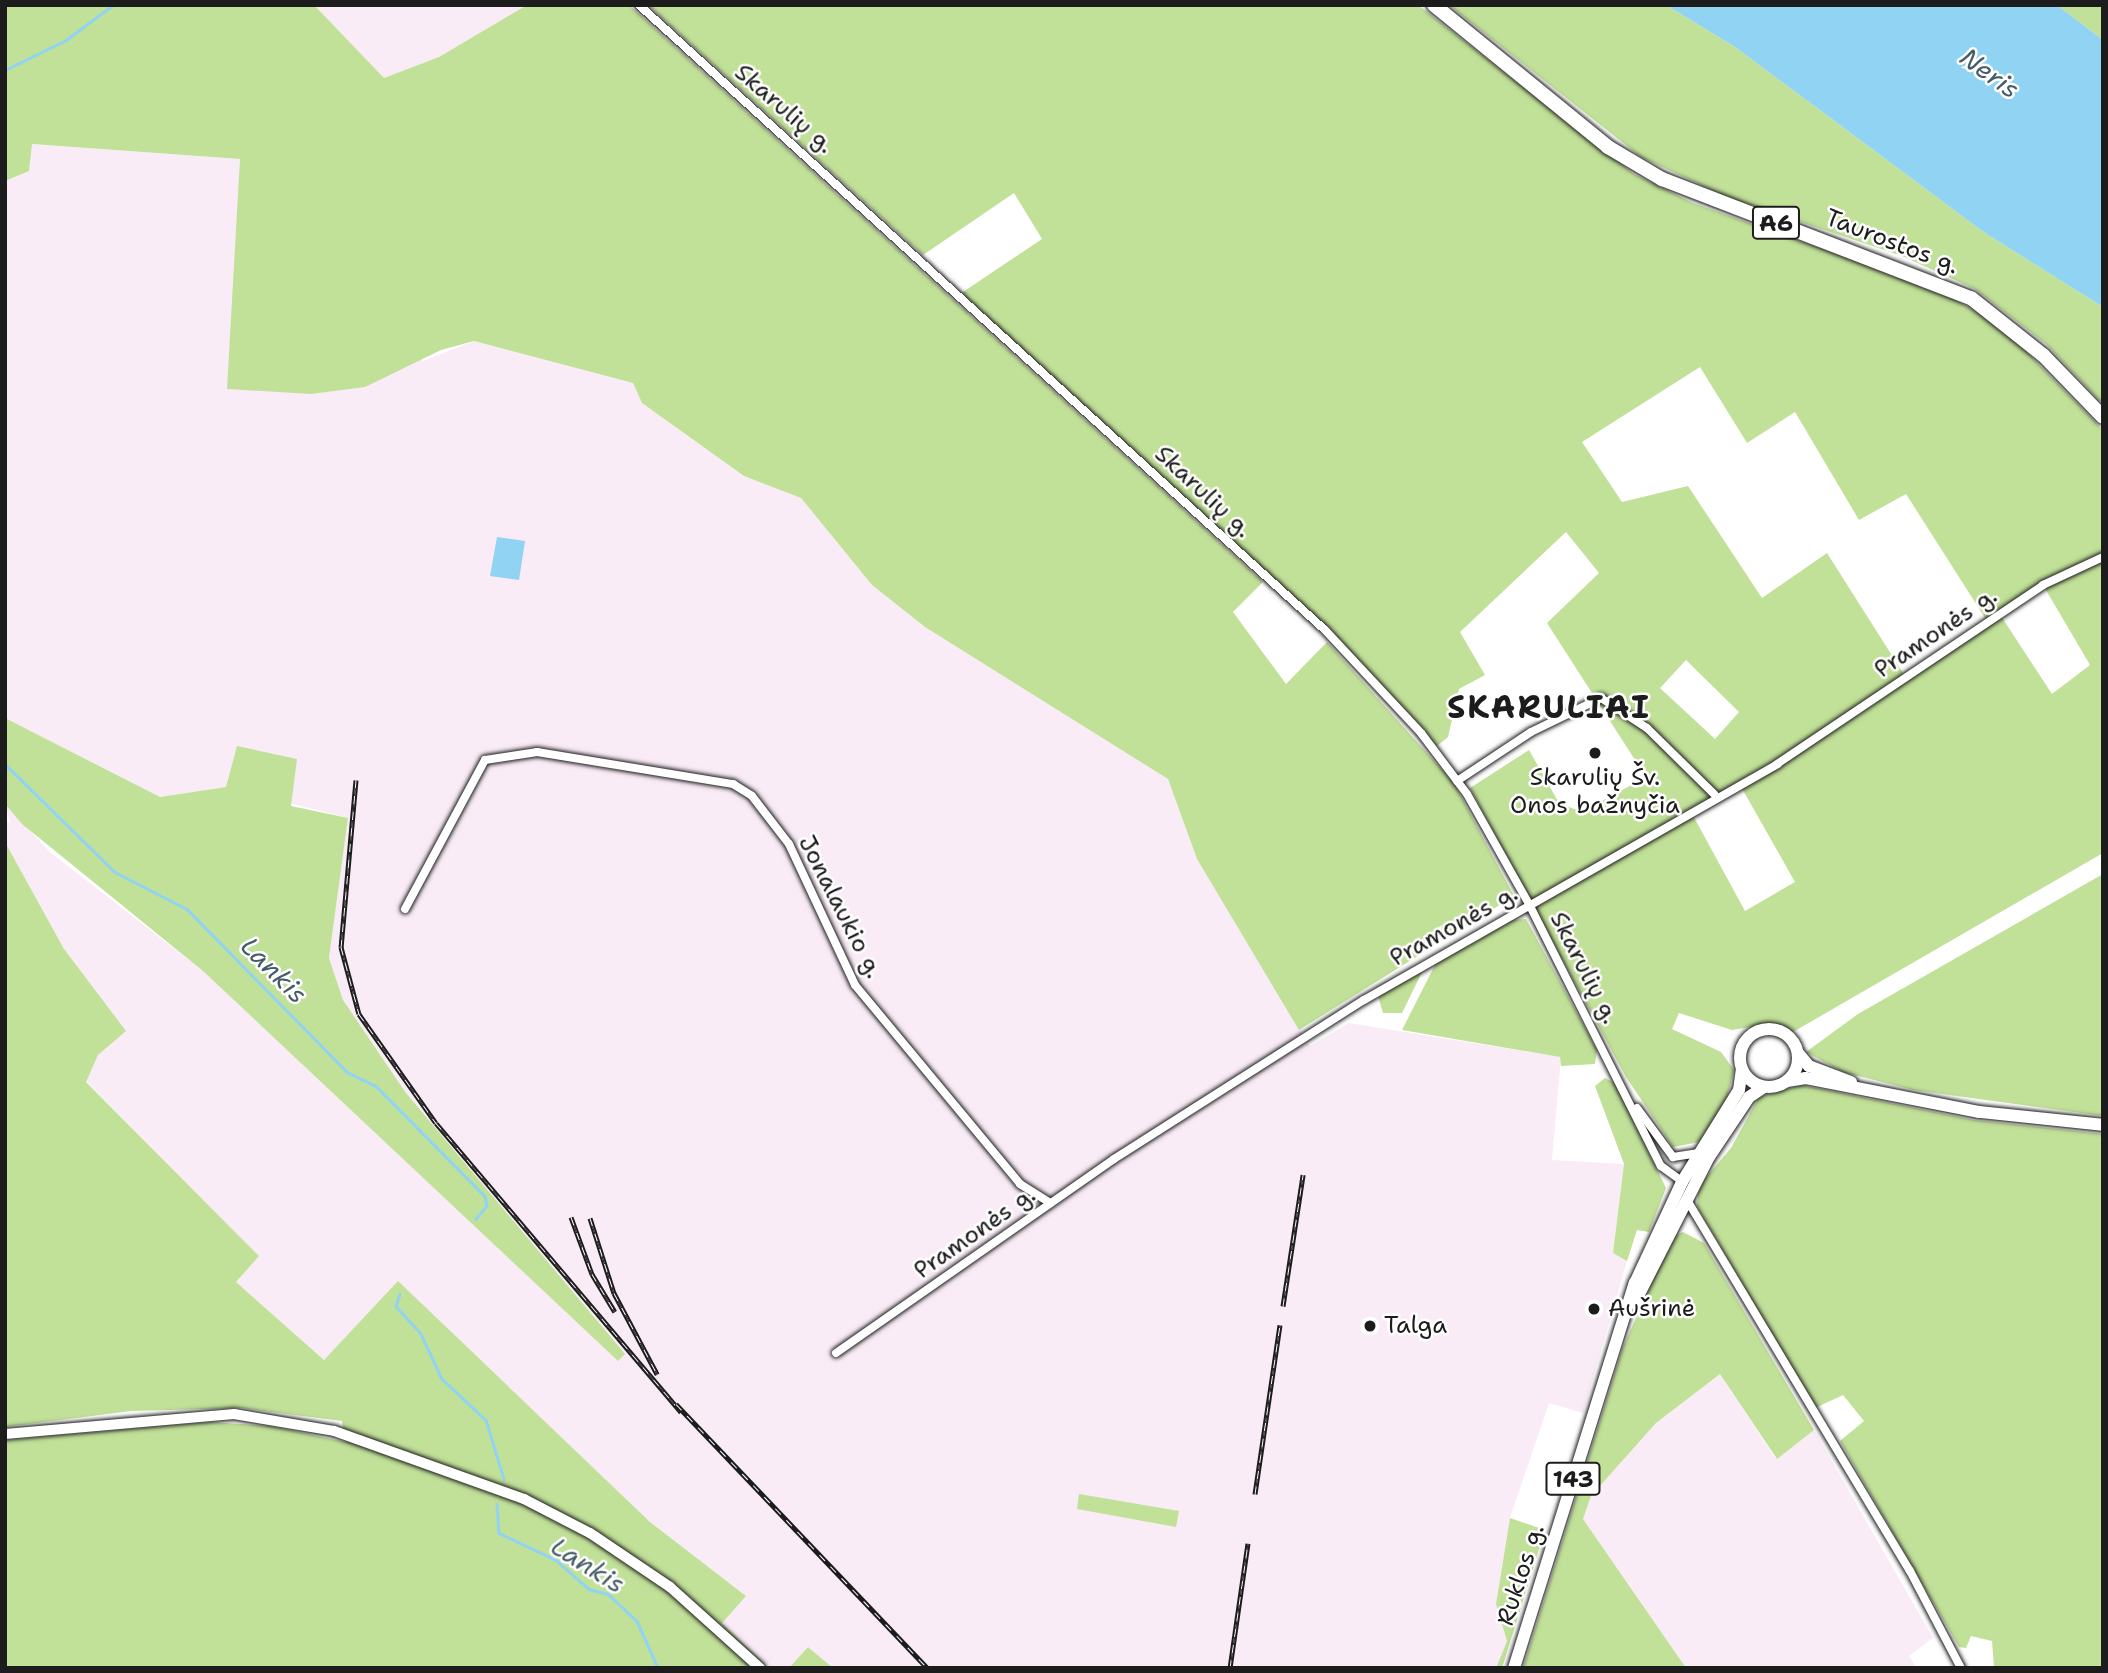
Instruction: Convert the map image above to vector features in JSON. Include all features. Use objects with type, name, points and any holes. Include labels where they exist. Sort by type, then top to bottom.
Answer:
[{"type":"highway","name":"Taurostos g.","points":[[1434,5],[1608,147],[1662,179],[1971,298],[2043,355],[2103,417]]},
{"type":"main road","name":"143","points":[[1619,1335],[1641,1270],[1682,1182],[1739,1090],[1742,1047],[1759,1031],[1783,1032],[1810,1066],[1861,1086]]},
{"type":"main road","points":[[1787,1081],[1798,1052]]},
{"type":"main road","points":[[1742,1069],[1764,1087]]},
{"type":"main road","name":"143","points":[[1619,1335],[1698,1177],[1749,1097],[1764,1087],[1787,1081],[1861,1086],[1980,1112],[2103,1125]]},
{"type":"main road","name":"Ruklos g.","points":[[1514,1668],[1619,1335]]},
{"type":"main road","points":[[5,1434],[234,1414],[334,1431],[524,1499],[590,1533],[670,1587],[760,1668]]},
{"type":"street","name":"Skarulių g.","points":[[639,5],[1325,630],[1457,781],[1530,906],[1629,1097],[1661,1166],[1682,1182]]},
{"type":"street","name":"Pramonės g.","points":[[836,1353],[1051,1203],[1374,994],[1530,906],[1715,795],[1777,764],[2070,568],[2103,556]]},
{"type":"street","points":[[1457,781],[1531,732],[1601,698],[1640,722],[1715,795]]},
{"type":"street","name":"Jonalaukio g.","points":[[405,909],[485,761],[537,752],[733,784],[752,796],[789,844],[855,985],[1020,1184],[1051,1203]]},
{"type":"street","name":"Skarulių g.","points":[[1629,1097],[1673,1157],[1699,1153]]},
{"type":"street","points":[[1682,1182],[1698,1177]]},
{"type":"street","points":[[1686,1198],[1897,1549],[1961,1668]]},
{"type":"shaded area","points":[[314,5],[527,5],[439,57],[384,78]]},
{"type":"shaded area","points":[[31,144],[240,159],[238,213],[423,361],[474,341],[633,383],[642,403],[744,476],[801,498],[872,585],[925,627],[1168,779],[1197,859],[1310,1046],[1349,1023],[1561,1057],[1552,1160],[1624,1164],[1613,1253],[1627,1261],[1583,1413],[1549,1403],[1510,1518],[1496,1604],[1507,1641],[1496,1668],[833,1668],[808,1647],[789,1668],[769,1668],[721,1623],[746,1596],[650,1522],[398,1282],[324,1360],[236,1282],[259,1256],[86,1081],[98,1055],[125,1031],[64,949],[5,842],[5,820],[10,823],[5,804],[50,852],[203,971],[618,1361],[406,1093],[343,1000],[329,958],[348,818],[226,787],[160,797],[5,718],[5,181],[29,171]]},
{"type":"shaded area","points":[[1720,1374],[1776,1459],[1814,1430],[1933,1638],[1909,1656],[1917,1668],[1686,1668],[1583,1519],[1591,1496],[1656,1423]]},
{"type":"green space","points":[[5,5],[314,5],[384,78],[439,57],[527,5],[629,5],[1263,582],[1233,612],[1286,684],[1327,642],[1454,783],[1514,896],[1299,1030],[1197,859],[1168,779],[925,627],[872,585],[801,498],[744,476],[642,403],[633,383],[474,341],[441,350],[365,387],[311,394],[227,389],[240,159],[32,144],[29,171],[5,181]]},
{"type":"green space","points":[[648,5],[1418,5],[1634,174],[1693,203],[1938,290],[1980,314],[2015,340],[2103,430],[2103,853],[1793,1032],[1774,1023],[1732,1030],[1679,1013],[1672,1029],[1721,1052],[1734,1070],[1727,1098],[1699,1142],[1673,1147],[1626,1077],[1470,788],[1529,750],[1559,803],[1582,812],[1646,777],[1547,623],[1599,573],[1566,532],[1460,632],[1485,675],[1459,689],[1448,737],[1437,746],[1356,658],[960,294],[1042,239],[1014,193],[923,255]],"holes":[[[1700,367],[1747,443],[1795,412],[1859,520],[1906,494],[1987,621],[1905,676],[1827,553],[1762,598],[1688,486],[1622,502],[1582,442]],[[2043,585],[2090,665],[2052,694],[1999,613]],[[1686,660],[1739,712],[1715,739],[1660,688]],[[1740,785],[1795,882],[1745,911],[1690,810]]]},
{"type":"green space","points":[[1449,5],[1666,5],[1735,47],[1985,233],[2103,307],[2103,404],[2046,344],[1975,289],[1902,256],[1727,197],[1641,157]]},
{"type":"green space","points":[[2057,5],[2103,5],[2103,40]]},
{"type":"green space","points":[[5,718],[160,797],[226,787],[237,746],[297,759],[291,806],[348,818],[329,958],[343,1000],[406,1093],[625,1354],[618,1361],[203,971],[22,824],[5,804]]},
{"type":"green space","points":[[5,842],[64,949],[126,1031],[98,1055],[86,1082],[259,1256],[236,1282],[324,1360],[398,1281],[650,1522],[746,1596],[722,1623],[769,1668],[5,1668],[5,1440],[210,1422],[271,1426],[345,1442],[342,1421],[241,1408],[131,1411],[5,1427]]},
{"type":"green space","points":[[2103,874],[2103,1116],[1913,1090],[1843,1072],[1806,1052],[1858,1014]]},
{"type":"green space","points":[[1526,919],[1597,1050],[1595,1064],[1561,1066],[1560,1057],[1402,1030],[1438,959],[1510,920]]},
{"type":"green space","points":[[1423,970],[1402,1013],[1383,1013],[1378,996]]},
{"type":"green space","points":[[1605,1078],[1615,1083],[1666,1188],[1649,1232],[1637,1230],[1627,1261],[1613,1253],[1624,1164],[1595,1086]]},
{"type":"green space","points":[[1801,1085],[1974,1120],[2103,1134],[2103,1668],[1994,1668],[1992,1641],[1971,1636],[1966,1648],[1959,1647],[1840,1441],[1864,1421],[1843,1395],[1815,1408],[1697,1206],[1699,1186],[1731,1148],[1759,1097]]},
{"type":"green space","points":[[1683,1232],[1704,1243],[1814,1430],[1777,1459],[1720,1374],[1656,1423],[1591,1496],[1583,1519],[1686,1668],[1523,1668],[1623,1347],[1672,1237]]},
{"type":"green space","points":[[1079,1494],[1179,1511],[1176,1527],[1077,1509]]},
{"type":"green space","points":[[1510,1518],[1545,1530],[1502,1668],[1496,1668],[1507,1641],[1496,1604]]},
{"type":"green space","points":[[808,1647],[833,1668],[789,1668]]},
{"type":"water","name":"Neris","points":[[1666,5],[2057,5],[2103,40],[2103,307],[1985,233],[1735,47]]},
{"type":"water","points":[[497,537],[525,541],[519,580],[490,576]]},
{"type":"waterway","name":"Lankis","points":[[5,70],[66,40],[113,5]]},
{"type":"waterway","name":"Lankis","points":[[5,764],[115,872],[187,909],[347,1072],[376,1086],[485,1196],[487,1206],[476,1219]]},
{"type":"waterway","name":"Lankis","points":[[400,1294],[396,1306],[421,1334],[442,1379],[486,1420],[504,1479]]},
{"type":"waterway","name":"Lankis","points":[[497,1504],[499,1533],[556,1560],[589,1589],[608,1594],[637,1621],[658,1668]]},
{"type":"railway","points":[[356,780],[341,947],[359,1014],[436,1123],[681,1412]]},
{"type":"railway","points":[[1283,1306],[1303,1175]]},
{"type":"railway","points":[[571,1217],[592,1274],[615,1312]]},
{"type":"railway","points":[[590,1218],[614,1293],[657,1374]]},
{"type":"railway","points":[[1255,1494],[1280,1325]]},
{"type":"railway","points":[[676,1404],[927,1668]]},
{"type":"railway","points":[[1230,1668],[1248,1543]]},
{"type":"place","name":"Skarulių Šv. Onos bažnyčia","points":[[1595,753]]},
{"type":"place","name":"Aušrinė","points":[[1594,1309]]},
{"type":"place","name":"Talga","points":[[1370,1326]]},
{"type":"district","name":"SKARULIAI","points":[[1549,707]]}]
